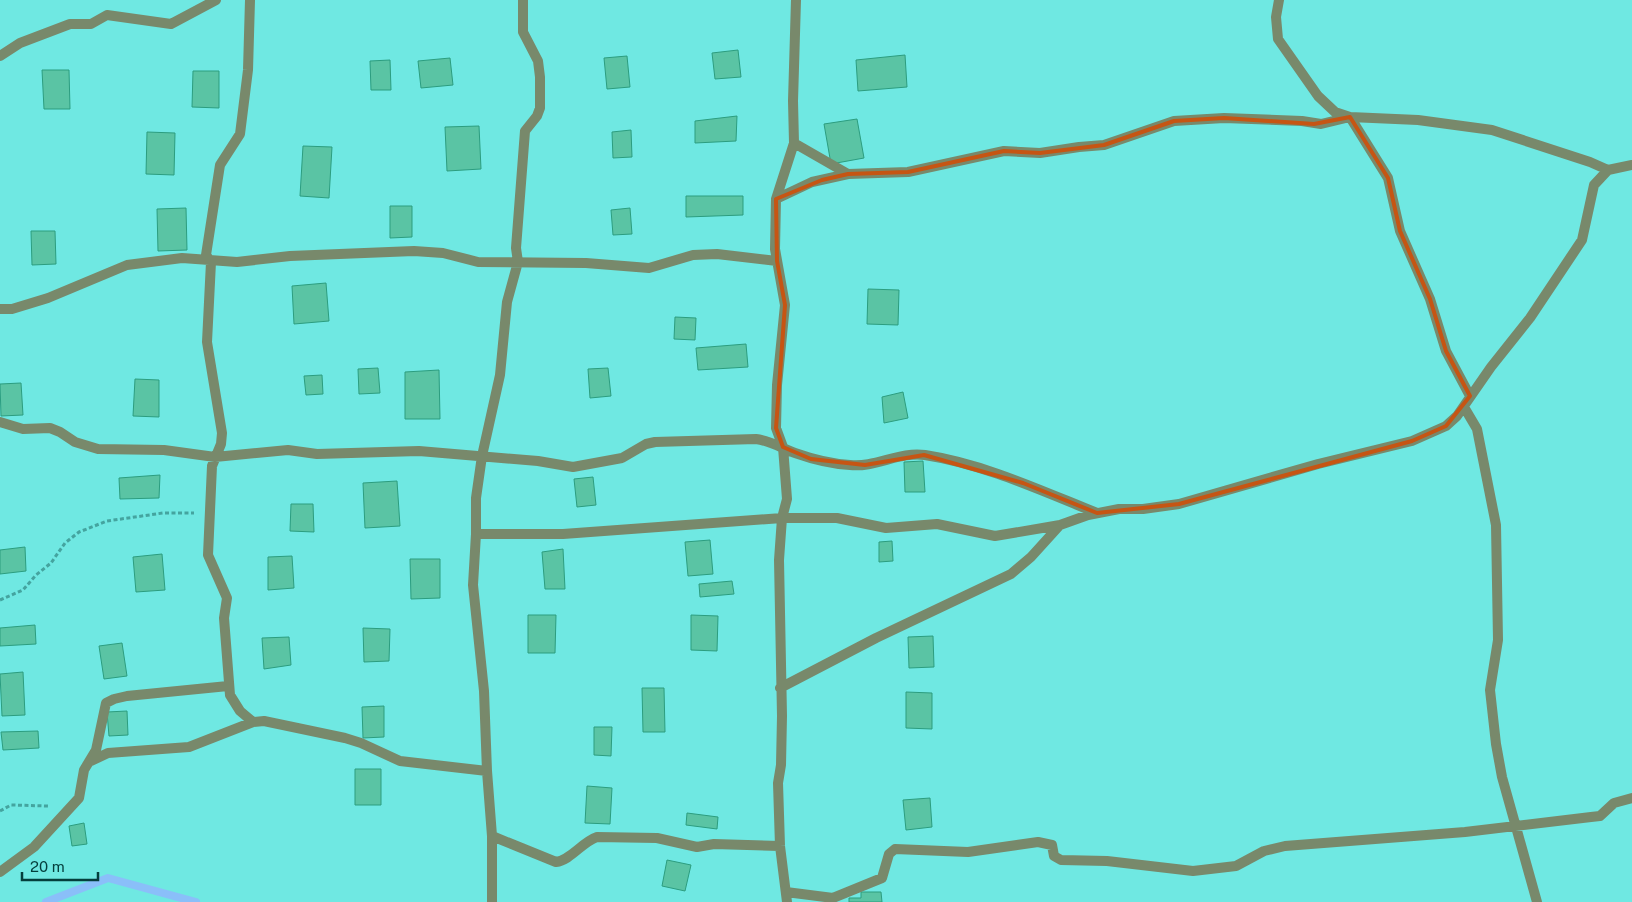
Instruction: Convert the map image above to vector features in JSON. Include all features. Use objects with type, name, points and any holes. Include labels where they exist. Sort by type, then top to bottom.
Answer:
[{"type":"street","points":[[0,56],[20,43],[70,24],[91,24],[108,15],[171,24],[216,0]]},
{"type":"street","points":[[250,0],[248,70],[240,134],[220,165],[206,255],[211,262],[207,342],[222,433],[221,444],[212,466],[210,563],[223,586],[227,598],[224,618],[228,686],[240,711],[253,722]]},
{"type":"street","points":[[492,902],[492,836],[486,771],[484,691],[473,585],[476,498],[482,456],[500,374],[506,302],[518,262],[516,248],[525,131],[537,116],[540,95],[538,61],[523,32],[523,0]]},
{"type":"street","points":[[796,0],[793,101],[794,143],[776,199],[777,261],[783,283],[785,304],[777,385],[776,428],[783,447],[787,499],[782,518],[779,570],[780,846],[787,897],[833,898],[861,888],[884,876],[889,854],[895,849],[980,852],[1038,842],[1052,845],[1054,856],[1061,860],[1107,862],[1193,871],[1236,866],[1264,851],[1285,846],[1465,832],[1600,816],[1610,805],[1632,798]]},
{"type":"street","points":[[1279,0],[1276,23],[1278,39],[1318,96],[1335,112],[1350,117],[1388,178],[1400,231],[1430,299],[1446,352],[1470,396]]},
{"type":"street","points":[[776,199],[812,182],[848,174],[908,172],[1004,151],[1040,153],[1079,147],[1104,146],[1174,121],[1224,118],[1302,121],[1314,124],[1350,117],[1418,120],[1492,130],[1590,162],[1608,170]]},
{"type":"street","points":[[794,143],[848,174]]},
{"type":"street","points":[[476,534],[563,534],[782,518],[837,518],[886,528],[937,524],[995,536],[1060,525],[1119,508],[1143,509],[1179,504],[1318,464],[1412,442],[1446,426],[1464,407],[1470,396],[1530,318],[1582,240],[1594,185],[1608,170],[1632,165]]},
{"type":"street","points":[[0,309],[12,309],[48,298],[137,263],[182,258],[211,262],[254,261],[290,256],[414,251],[443,253],[478,262],[594,263],[649,268],[693,255],[717,254],[777,261]]},
{"type":"street","points":[[1464,407],[1477,429],[1496,525],[1498,640],[1490,690],[1491,706],[1502,777],[1537,902]]},
{"type":"street","points":[[0,422],[23,430],[50,428],[75,442],[98,449],[164,450],[215,456],[288,450],[317,454],[419,451],[482,456],[573,467],[622,458],[646,444],[655,442],[756,439],[770,441],[811,459],[851,466],[865,466],[924,455],[965,465],[1023,483],[1097,513]]},
{"type":"street","points":[[780,688],[876,638],[1011,574],[1031,557],[1060,525]]},
{"type":"street","points":[[0,872],[34,847],[79,798],[84,770],[96,750],[104,706],[108,701],[127,696],[228,686]]},
{"type":"street","points":[[91,761],[108,753],[189,747],[253,722],[278,722],[361,742],[400,761],[486,771]]},
{"type":"street","points":[[492,836],[556,862],[567,858],[590,840],[604,837],[657,838],[697,848],[714,844],[780,846]]},
{"type":"path","points":[[0,600],[23,590],[36,575],[51,563],[65,543],[79,532],[107,521],[163,513],[210,514]]},
{"type":"path","points":[[0,811],[11,805],[73,804]]},
{"type":"highlighted area","points":[[1350,117],[1388,178],[1400,231],[1430,299],[1446,351],[1470,396],[1446,426],[1412,441],[1179,504],[1097,513],[1023,483],[924,455],[865,465],[811,459],[783,447],[776,428],[785,305],[777,261],[776,199],[822,180],[848,174],[908,172],[1004,151],[1040,153],[1104,145],[1174,121],[1224,118],[1314,124]]},
{"type":"building","points":[[738,50],[741,77],[715,79],[712,53]]},
{"type":"building","points":[[905,55],[907,87],[858,91],[856,60]]},
{"type":"building","points":[[627,56],[630,87],[607,89],[604,58]]},
{"type":"building","points":[[450,58],[453,85],[421,88],[418,61]]},
{"type":"building","points":[[390,60],[391,90],[371,90],[370,61]]},
{"type":"building","points":[[42,70],[69,70],[70,109],[44,109]]},
{"type":"building","points":[[193,71],[219,71],[219,108],[192,107]]},
{"type":"building","points":[[737,116],[736,141],[695,143],[695,121]]},
{"type":"building","points":[[857,119],[864,158],[831,164],[824,124]]},
{"type":"building","points":[[479,126],[481,169],[447,171],[445,127]]},
{"type":"building","points":[[631,130],[632,157],[613,158],[612,132]]},
{"type":"building","points":[[147,132],[175,133],[174,175],[146,174]]},
{"type":"building","points":[[303,146],[332,147],[329,198],[300,196]]},
{"type":"building","points":[[686,196],[743,196],[743,215],[686,217]]},
{"type":"building","points":[[390,206],[412,206],[412,237],[390,238]]},
{"type":"building","points":[[186,208],[187,250],[158,251],[157,209]]},
{"type":"building","points":[[630,208],[632,234],[613,235],[611,210]]},
{"type":"building","points":[[31,231],[55,231],[56,264],[32,265]]},
{"type":"building","points":[[326,283],[329,321],[294,324],[292,286]]},
{"type":"building","points":[[868,289],[899,290],[898,325],[867,324]]},
{"type":"building","points":[[675,317],[696,318],[695,340],[674,339]]},
{"type":"building","points":[[746,344],[748,367],[698,370],[696,348]]},
{"type":"building","points":[[378,368],[380,393],[359,394],[358,369]]},
{"type":"building","points":[[608,368],[611,396],[590,398],[588,369]]},
{"type":"building","points":[[439,370],[440,419],[405,419],[405,372]]},
{"type":"building","points":[[322,375],[323,394],[306,395],[304,376]]},
{"type":"building","points":[[135,379],[159,380],[159,417],[133,416]]},
{"type":"building","points":[[21,383],[23,415],[1,416],[0,384]]},
{"type":"building","points":[[903,392],[908,418],[884,423],[882,397]]},
{"type":"building","points":[[923,461],[925,492],[905,492],[904,462]]},
{"type":"building","points":[[160,475],[159,498],[120,499],[119,478]]},
{"type":"building","points":[[593,477],[596,505],[577,507],[574,479]]},
{"type":"building","points":[[397,481],[400,526],[365,528],[363,483]]},
{"type":"building","points":[[291,504],[313,504],[314,532],[290,531]]},
{"type":"building","points":[[710,540],[713,574],[688,576],[685,542]]},
{"type":"building","points":[[892,541],[893,561],[879,562],[879,542]]},
{"type":"building","points":[[25,547],[26,571],[0,574],[0,550]]},
{"type":"building","points":[[563,549],[565,589],[545,589],[542,552]]},
{"type":"building","points":[[162,554],[165,590],[136,592],[133,557]]},
{"type":"building","points":[[292,556],[294,588],[268,590],[268,557]]},
{"type":"building","points":[[410,559],[440,559],[440,598],[411,599]]},
{"type":"building","points":[[732,581],[734,594],[700,597],[699,584]]},
{"type":"building","points":[[528,615],[556,615],[555,653],[528,653]]},
{"type":"building","points":[[691,615],[718,616],[717,651],[691,650]]},
{"type":"building","points":[[35,625],[36,644],[0,646],[0,628]]},
{"type":"building","points":[[363,628],[390,629],[389,661],[364,662]]},
{"type":"building","points":[[933,636],[934,667],[909,668],[908,637]]},
{"type":"building","points":[[289,637],[291,665],[264,669],[262,638]]},
{"type":"building","points":[[122,643],[127,676],[104,679],[99,646]]},
{"type":"building","points":[[23,672],[25,715],[2,716],[0,674]]},
{"type":"building","points":[[642,688],[664,688],[665,732],[643,732]]},
{"type":"building","points":[[906,692],[932,693],[932,729],[906,728]]},
{"type":"building","points":[[384,706],[384,737],[363,738],[362,707]]},
{"type":"building","points":[[127,711],[128,735],[109,736],[107,712]]},
{"type":"building","points":[[594,727],[612,727],[611,756],[594,755]]},
{"type":"building","points":[[38,731],[39,748],[3,750],[1,732]]},
{"type":"building","points":[[355,769],[381,769],[381,805],[355,805]]},
{"type":"building","points":[[587,786],[612,788],[610,824],[585,823]]},
{"type":"building","points":[[930,798],[932,827],[906,830],[903,800]]},
{"type":"building","points":[[687,813],[718,817],[717,829],[686,825]]},
{"type":"building","points":[[84,823],[87,844],[72,846],[69,826]]},
{"type":"building","points":[[667,860],[691,865],[685,891],[662,886]]},
{"type":"building","points":[[861,892],[881,892],[882,902],[849,902],[849,898],[861,898]]},
{"type":"waterway","points":[[46,902],[108,878],[196,902]]}]
